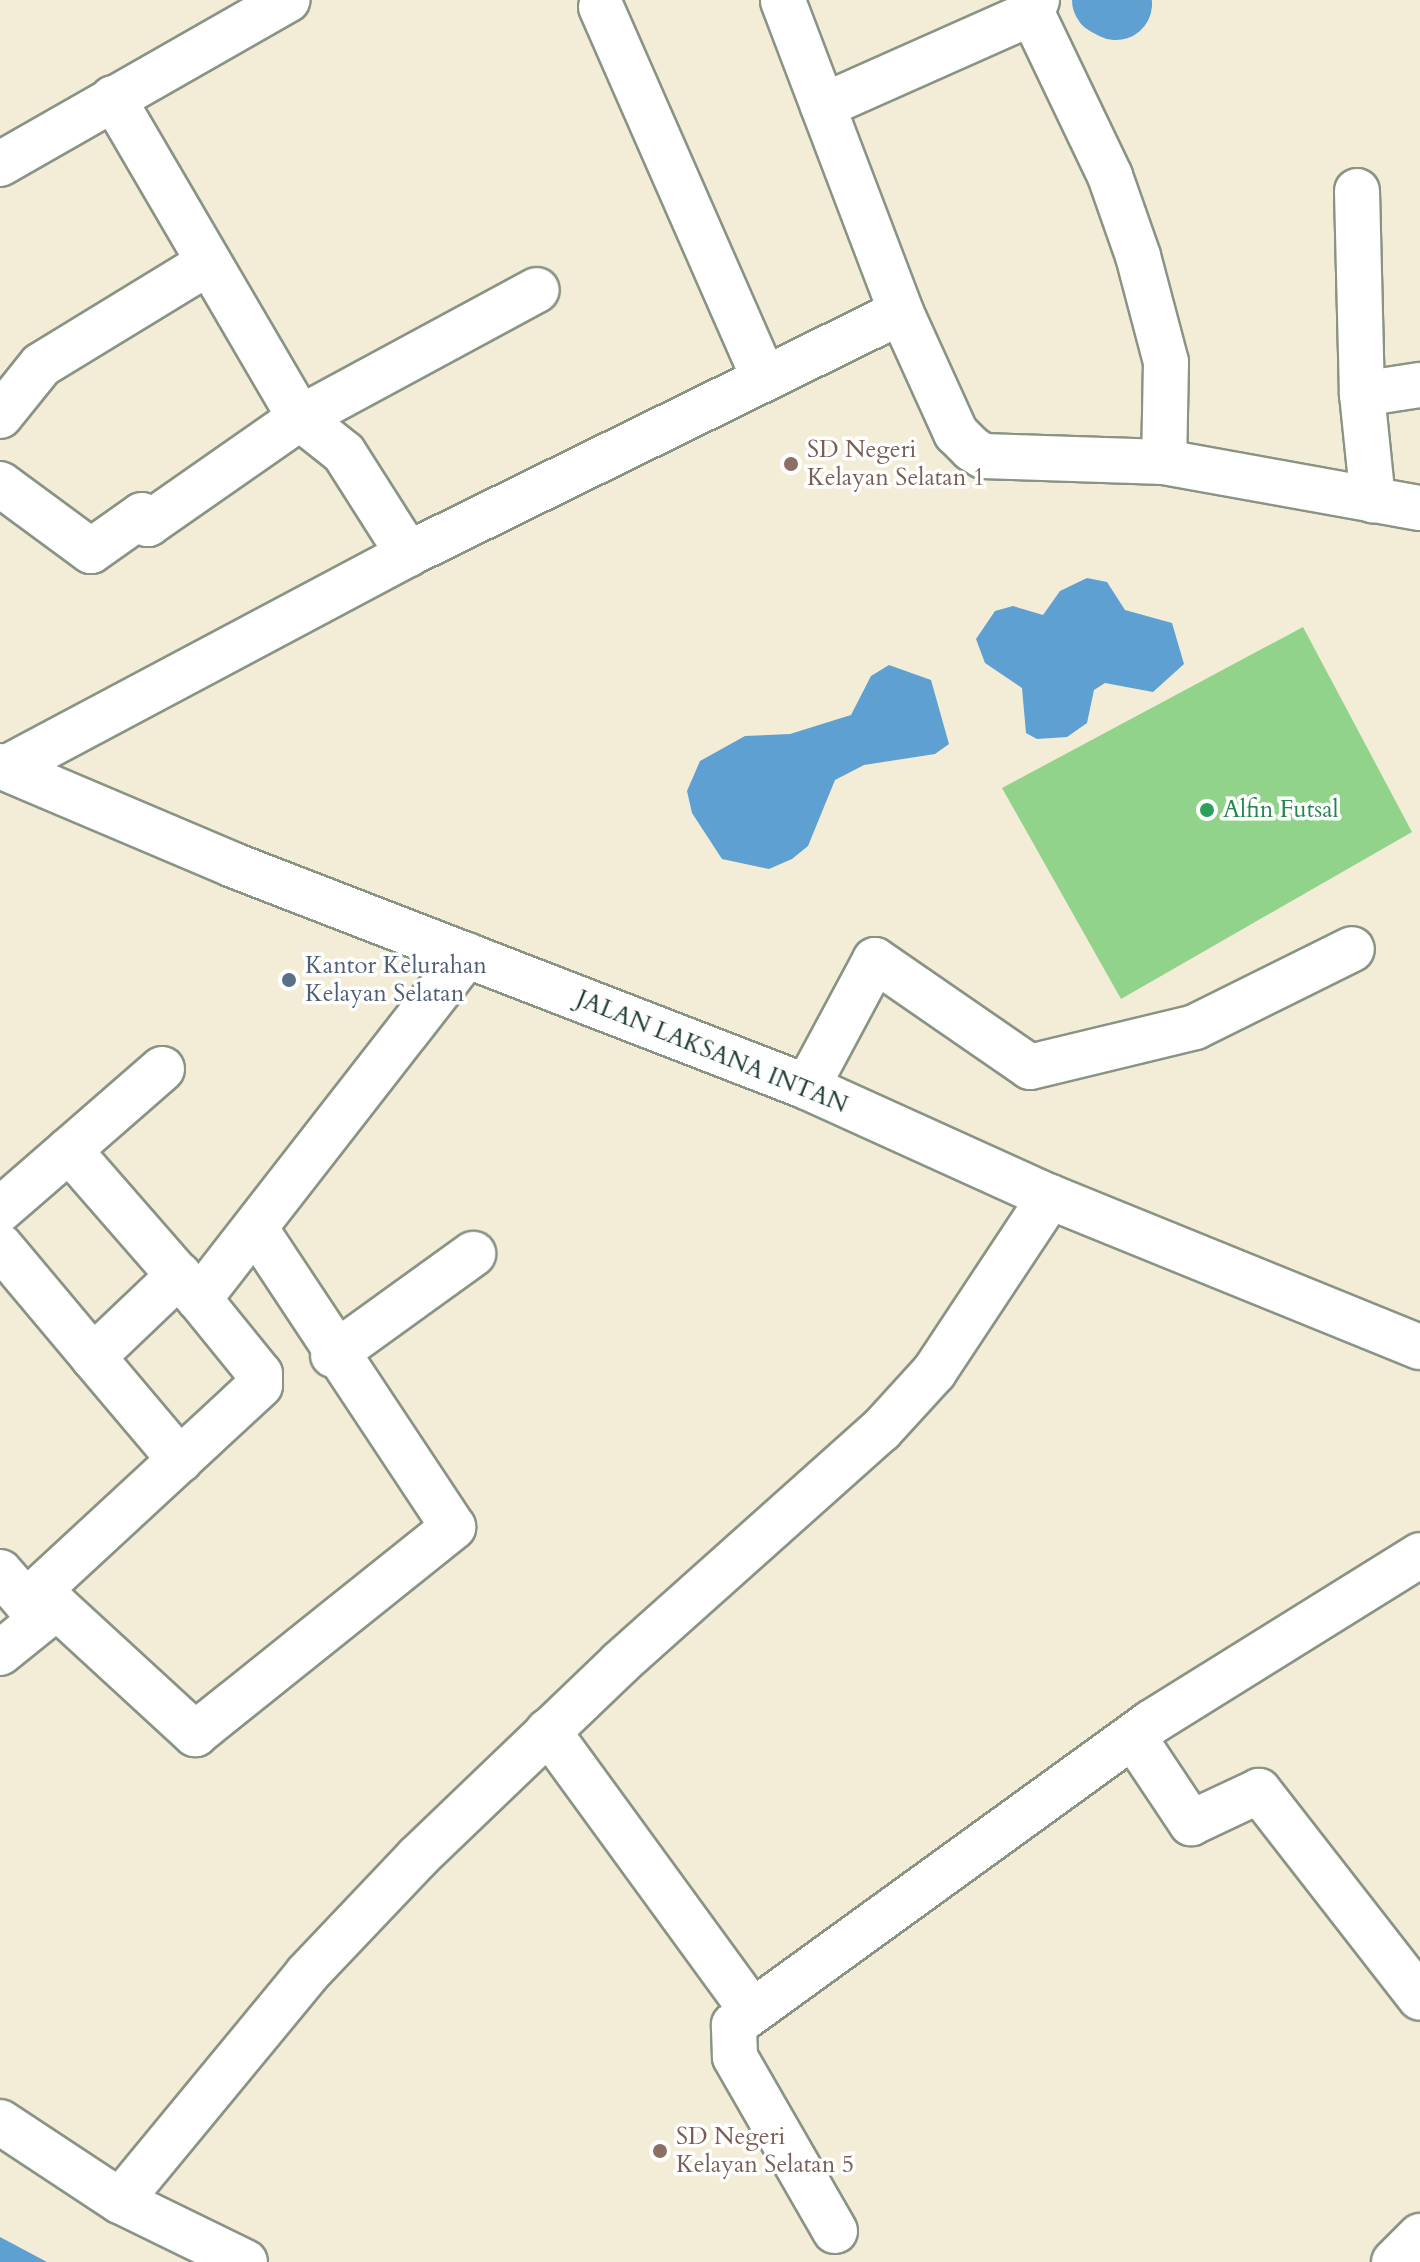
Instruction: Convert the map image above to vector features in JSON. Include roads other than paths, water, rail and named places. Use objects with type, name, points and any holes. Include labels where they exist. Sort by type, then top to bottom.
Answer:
[{"type":"street","points":[[0,164],[287,0]]},
{"type":"street","points":[[783,1],[901,312],[956,433],[983,456],[1164,462],[1420,508]]},
{"type":"street","points":[[823,106],[1035,5],[1110,176],[1138,256],[1166,362],[1164,462]]},
{"type":"street","points":[[601,7],[764,378]]},
{"type":"street","points":[[113,98],[300,418],[344,453],[408,554]]},
{"type":"street","points":[[1357,191],[1362,394],[1373,500]]},
{"type":"street","points":[[0,416],[41,365],[208,263]]},
{"type":"street","points":[[0,484],[91,551],[142,515],[148,524],[300,418],[537,290]]},
{"type":"street","points":[[3,767],[408,554],[901,312]]},
{"type":"street","points":[[1362,394],[1420,385]]},
{"type":"street","name":"JALAN LAKSANA INTAN","points":[[3,767],[467,955],[807,1087],[1050,1197],[1420,1347]]},
{"type":"street","points":[[807,1087],[875,960],[1030,1067],[1195,1027],[1352,949]]},
{"type":"street","points":[[93,1357],[189,1287],[256,1229],[467,955]]},
{"type":"street","points":[[0,1210],[162,1069]]},
{"type":"street","points":[[0,1572],[26,1602],[262,1380],[189,1287],[69,1150]]},
{"type":"street","points":[[120,2201],[307,1974],[548,1731],[881,1430],[934,1372],[1050,1197]]},
{"type":"street","points":[[0,1653],[57,1607],[195,1734],[453,1527],[333,1355],[256,1229]]},
{"type":"street","points":[[0,1246],[180,1460]]},
{"type":"street","points":[[333,1355],[473,1254]]},
{"type":"street","points":[[835,2231],[735,2057],[729,2036],[751,2009],[1133,1736],[1420,1555]]},
{"type":"street","points":[[0,1585],[36,1622]]},
{"type":"street","points":[[548,1731],[751,2009]]},
{"type":"street","points":[[1133,1736],[1191,1823],[1259,1791],[1420,1998]]},
{"type":"street","points":[[0,2122],[120,2201],[245,2262]]},
{"type":"street","points":[[1394,2262],[1420,2236]]},
{"type":"water","points":[[1087,578],[1107,582],[1125,610],[1172,623],[1184,664],[1153,692],[1105,683],[1094,690],[1087,723],[1067,737],[1037,739],[1026,733],[1022,688],[985,663],[976,639],[995,611],[1013,606],[1043,615],[1060,591]]},
{"type":"water","points":[[889,665],[931,680],[949,744],[935,754],[864,765],[835,780],[808,846],[792,859],[769,869],[722,859],[692,813],[687,791],[700,761],[745,736],[790,734],[851,715],[871,676]]},
{"type":"water","points":[[0,2237],[47,2262],[0,2262]]},
{"type":"waterway","points":[[1108,0],[1116,4]]},
{"type":"place","name":"SD Negeri Kelayan Selatan 1","points":[[791,464]]},
{"type":"place","name":"Alfin Futsal","points":[[1207,810]]},
{"type":"place","name":"Kantor Kelurahan Kelayan Selatan","points":[[289,980]]},
{"type":"place","name":"SD Negeri Kelayan Selatan 5","points":[[660,2151]]}]
